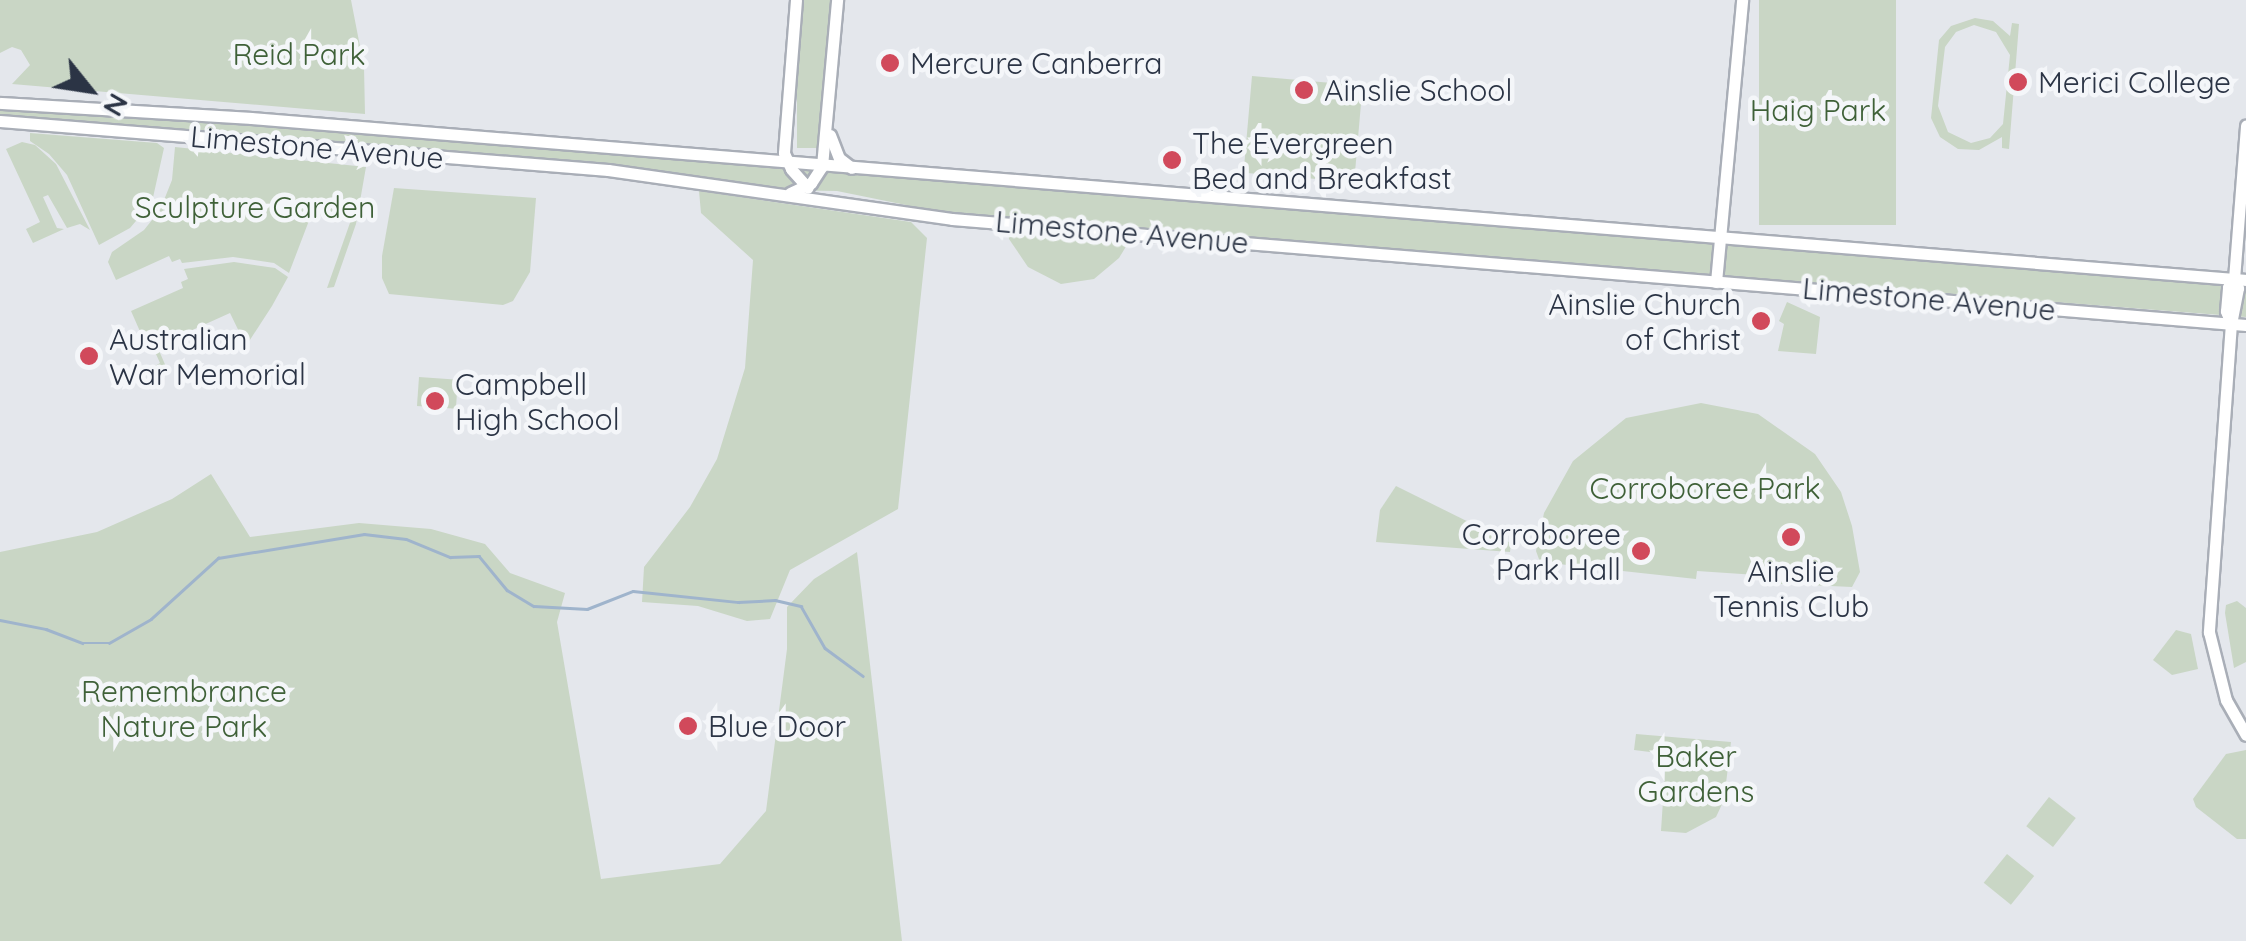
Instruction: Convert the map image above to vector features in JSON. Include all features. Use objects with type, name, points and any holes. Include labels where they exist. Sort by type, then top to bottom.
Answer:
[{"type":"main road","points":[[796,0],[784,138],[788,163],[820,197]]},
{"type":"main road","points":[[779,195],[806,186],[822,166],[837,0]]},
{"type":"main road","points":[[1720,282],[1742,0]]},
{"type":"main road","name":"Limestone Avenue","points":[[0,103],[166,111],[2240,279]]},
{"type":"main road","name":"Limestone Avenue","points":[[0,121],[608,170],[779,195],[820,197],[952,219],[2246,324]]},
{"type":"main road","points":[[828,121],[838,158],[853,168]]},
{"type":"main road","points":[[2246,125],[2235,255],[2240,279],[2231,323],[2209,632],[2226,700],[2246,735]]},
{"type":"main road","points":[[761,161],[771,156],[784,138]]},
{"type":"main road","points":[[2207,276],[2235,255]]},
{"type":"main road","points":[[2202,321],[2217,330],[2229,348]]},
{"type":"green space","name":"Reid Park","points":[[0,0],[351,0],[364,67],[365,114],[12,84],[30,65],[21,50],[12,47],[0,53]]},
{"type":"green space","points":[[797,0],[833,0],[833,148],[797,148]]},
{"type":"green space","name":"Haig Park","points":[[1759,0],[1896,0],[1896,225],[1759,225]]},
{"type":"green space","points":[[1975,18],[1993,21],[2010,36],[2012,23],[2019,24],[2009,149],[2002,148],[2002,137],[1979,150],[1958,149],[1940,137],[1931,118],[1939,40],[1951,26]],"holes":[[[1974,25],[1996,32],[2010,55],[2003,124],[1990,138],[1971,143],[1948,132],[1938,106],[1945,47],[1956,32]]]},
{"type":"green space","points":[[1252,76],[1363,86],[1354,182],[1244,173]]},
{"type":"green space","points":[[0,107],[136,113],[2246,285],[2246,317],[960,216],[837,191],[773,190],[0,116]]},
{"type":"green space","points":[[30,133],[157,143],[164,148],[152,202],[130,228],[99,245],[67,175],[49,154],[30,141]]},
{"type":"green space","points":[[22,142],[35,145],[56,164],[90,230],[80,224],[67,228],[48,195],[43,197],[57,228],[64,229],[33,243],[26,229],[40,222],[6,149]]},
{"type":"green space","name":"Sculpture Garden","points":[[175,147],[366,167],[356,224],[334,287],[327,288],[351,220],[323,212],[318,220],[310,218],[289,273],[274,263],[233,257],[182,263],[180,259],[172,262],[169,256],[116,280],[108,262],[112,252],[144,230],[160,210],[172,180]]},
{"type":"green space","points":[[394,188],[536,198],[530,272],[513,301],[503,305],[389,294],[382,278],[382,256]]},
{"type":"green space","points":[[699,191],[911,222],[927,238],[898,509],[790,570],[770,619],[747,621],[698,606],[642,602],[644,567],[690,507],[717,459],[745,368],[753,260],[701,213]]},
{"type":"green space","points":[[1008,227],[1130,240],[1119,258],[1094,279],[1061,284],[1028,267],[1009,239]]},
{"type":"green space","points":[[234,262],[275,268],[288,277],[246,346],[230,313],[157,346],[167,369],[161,371],[155,366],[160,363],[151,343],[146,345],[131,311],[183,288],[181,282],[188,279],[184,269]]},
{"type":"green space","points":[[1787,302],[1820,317],[1816,354],[1778,351],[1784,324],[1779,321]]},
{"type":"green space","points":[[419,377],[458,380],[456,409],[417,406]]},
{"type":"green space","name":"Corroboree Park","points":[[1701,403],[1758,414],[1815,454],[1841,492],[1852,526],[1860,572],[1852,587],[1809,585],[1809,579],[1787,577],[1786,584],[1773,584],[1772,576],[1697,571],[1696,579],[1540,562],[1536,551],[1544,513],[1573,461],[1626,418]]},
{"type":"green space","name":"Remembrance Nature Park","points":[[211,474],[250,537],[359,523],[431,529],[485,544],[510,573],[565,593],[557,622],[601,879],[720,864],[766,811],[787,649],[787,607],[814,579],[857,552],[902,941],[0,941],[0,552],[97,532],[172,499]]},
{"type":"green space","points":[[1396,486],[1511,543],[1510,552],[1376,542],[1380,510]]},
{"type":"green space","points":[[2237,601],[2246,608],[2246,662],[2234,668],[2225,613],[2226,605]]},
{"type":"green space","points":[[2176,630],[2191,634],[2198,669],[2172,675],[2153,660]]},
{"type":"green space","name":"Baker Gardens","points":[[1636,734],[1731,742],[1724,800],[1716,817],[1686,833],[1661,831],[1666,754],[1634,750]]},
{"type":"green space","points":[[2246,750],[2246,839],[2237,839],[2196,807],[2193,799],[2226,754]]},
{"type":"green space","points":[[2049,797],[2076,818],[2053,847],[2026,826]]},
{"type":"green space","points":[[2007,854],[2034,876],[2011,905],[1984,883]]},
{"type":"waterway","points":[[0,620],[46,629],[82,643],[109,643],[151,619],[218,558],[364,534],[406,539],[450,557],[479,556],[507,590],[534,606],[587,609],[633,591],[738,602],[775,600],[801,606],[825,648],[863,676]]},
{"type":"place","name":"Mercure Canberra","points":[[890,63]]},
{"type":"place","name":"Merici College","points":[[2018,82]]},
{"type":"place","name":"Ainslie School","points":[[1304,90]]},
{"type":"place","name":"The Evergreen Bed and Breakfast","points":[[1172,160]]},
{"type":"place","name":"Ainslie Church of Christ","points":[[1761,321]]},
{"type":"place","name":"Australian War Memorial","points":[[89,356]]},
{"type":"place","name":"Campbell High School","points":[[435,401]]},
{"type":"place","name":"Ainslie Tennis Club","points":[[1791,537]]},
{"type":"place","name":"Corroboree Park Hall","points":[[1641,551]]},
{"type":"place","name":"Blue Door","points":[[688,726]]}]
